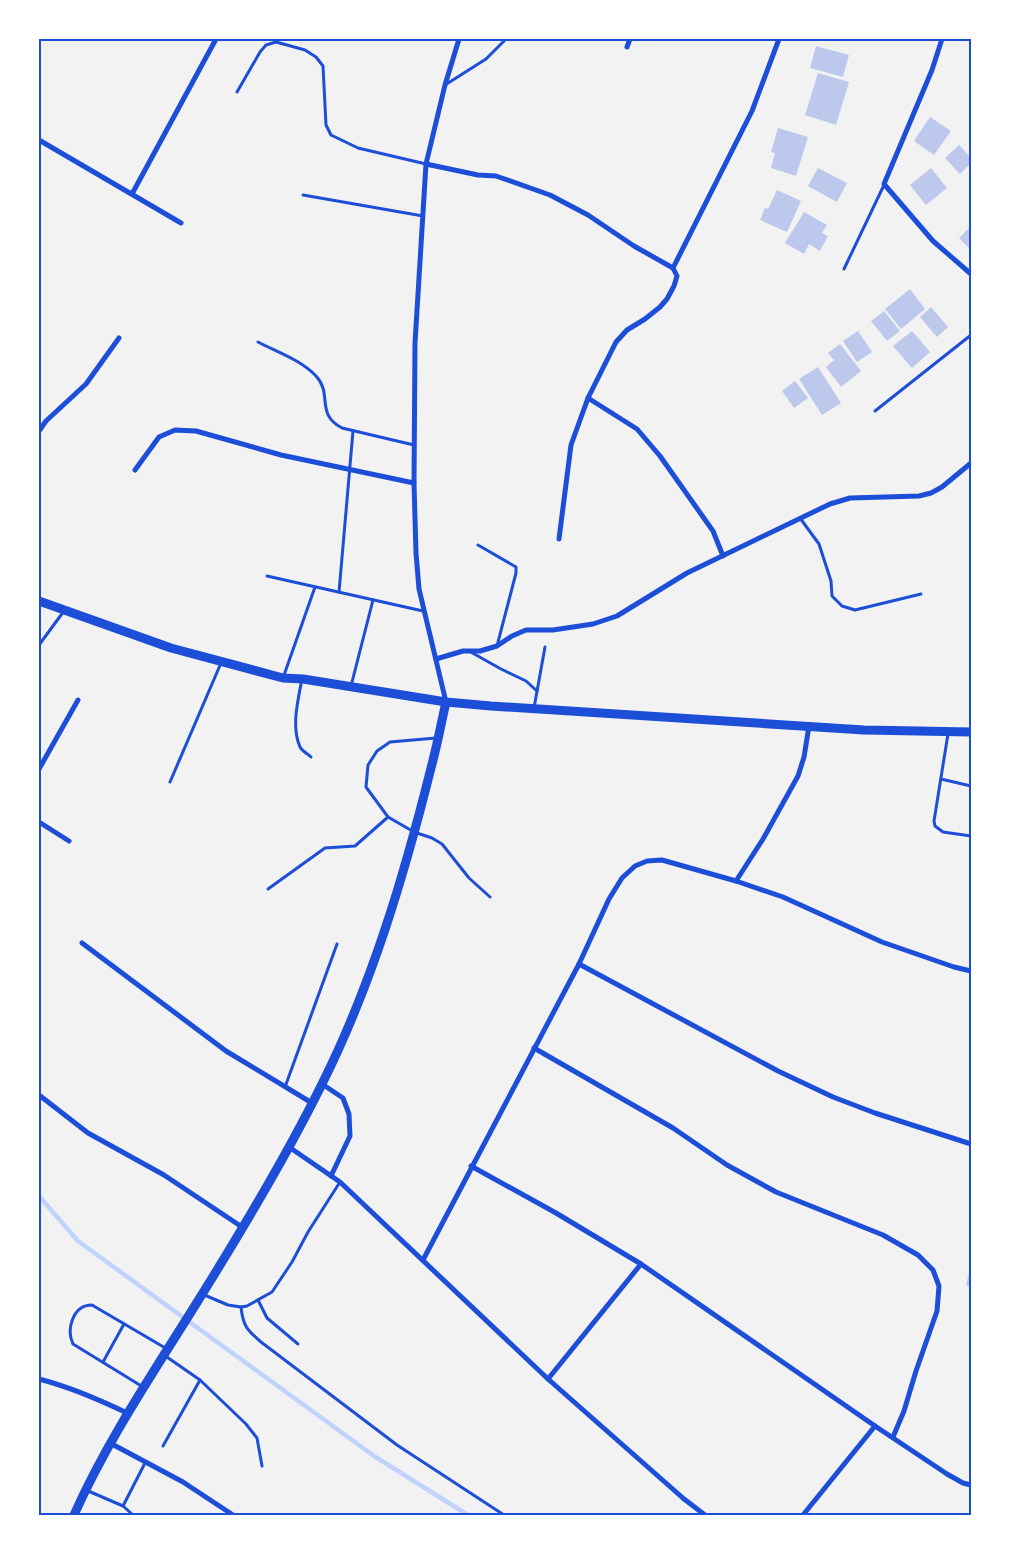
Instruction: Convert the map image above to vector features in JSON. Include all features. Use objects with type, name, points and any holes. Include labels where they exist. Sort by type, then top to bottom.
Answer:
[{"type":"main road","points":[[39,601],[170,648],[283,678],[302,679],[446,702],[864,730],[971,732]]},
{"type":"main road","points":[[74,1515],[110,1443],[196,1304],[289,1147],[348,1029],[372,968],[414,832],[446,702]]},
{"type":"street","points":[[132,194],[216,39]]},
{"type":"street","points":[[446,702],[419,589],[414,483],[416,343],[426,164],[445,85],[459,39]]},
{"type":"street","points":[[627,48],[630,39]]},
{"type":"street","points":[[673,268],[752,111],[779,39]]},
{"type":"street","points":[[942,39],[932,70],[884,185],[933,241],[971,274]]},
{"type":"street","points":[[39,140],[181,223]]},
{"type":"street","points":[[426,164],[478,175],[496,176],[550,194],[588,215],[634,246],[673,268],[677,276],[667,299],[645,319],[626,330],[616,342],[588,398],[571,444],[560,539]]},
{"type":"street","points":[[39,431],[46,421],[86,384],[119,338]]},
{"type":"street","points":[[588,398],[637,429],[660,456],[713,531],[723,556]]},
{"type":"street","points":[[135,470],[159,437],[175,430],[196,431],[281,455],[414,483]]},
{"type":"street","points":[[436,658],[468,651],[480,651],[497,646],[512,636],[526,630],[552,630],[593,624],[618,616],[687,573],[800,518],[850,498],[895,498],[931,493],[946,484],[971,463]]},
{"type":"street","points":[[39,769],[78,700]]},
{"type":"street","points":[[736,881],[763,839],[798,776],[804,757],[809,726]]},
{"type":"street","points":[[39,822],[69,841]]},
{"type":"street","points":[[423,1260],[579,964],[610,899],[622,878],[635,866],[647,861],[662,860],[736,881],[783,897],[882,942],[971,971]]},
{"type":"street","points":[[82,943],[226,1052],[312,1103]]},
{"type":"street","points":[[579,964],[778,1071],[833,1097],[875,1113],[971,1144]]},
{"type":"street","points":[[534,1048],[673,1128],[727,1165],[776,1192],[882,1235],[918,1255],[933,1270],[939,1286],[937,1311],[904,1411],[893,1437]]},
{"type":"street","points":[[322,1084],[343,1098],[349,1114],[350,1136],[331,1176]]},
{"type":"street","points":[[39,1095],[88,1133],[164,1175],[242,1227]]},
{"type":"street","points":[[289,1147],[340,1182],[548,1379],[684,1499],[705,1515]]},
{"type":"street","points":[[471,1166],[556,1213],[641,1264],[875,1426],[947,1474],[971,1485]]},
{"type":"street","points":[[548,1379],[641,1264]]},
{"type":"street","points":[[39,1379],[63,1385],[127,1414]]},
{"type":"street","points":[[803,1515],[875,1426]]},
{"type":"street","points":[[110,1443],[183,1482],[233,1515]]},
{"type":"lane","points":[[445,85],[486,59],[506,39]]},
{"type":"lane","points":[[237,92],[266,45],[276,42],[305,50],[316,57],[323,66],[326,125],[331,135],[358,148],[426,164]]},
{"type":"lane","points":[[844,269],[884,185]]},
{"type":"lane","points":[[303,195],[424,216]]},
{"type":"lane","points":[[874,411],[971,335]]},
{"type":"lane","points":[[258,342],[304,365],[316,376],[324,388],[326,414],[332,424],[353,431],[414,445]]},
{"type":"lane","points":[[339,592],[353,431]]},
{"type":"lane","points":[[800,518],[819,544],[830,581],[832,596],[842,606],[855,610],[921,594]]},
{"type":"lane","points":[[478,545],[516,567],[497,646]]},
{"type":"lane","points":[[267,576],[423,611]]},
{"type":"lane","points":[[283,678],[315,587]]},
{"type":"lane","points":[[351,687],[373,600]]},
{"type":"lane","points":[[39,645],[64,610]]},
{"type":"lane","points":[[534,709],[545,647]]},
{"type":"lane","points":[[468,651],[526,681],[537,691]]},
{"type":"lane","points":[[170,782],[221,662]]},
{"type":"lane","points":[[302,679],[297,704],[296,732],[300,748],[312,758]]},
{"type":"lane","points":[[949,731],[934,821],[935,826],[943,832],[971,836]]},
{"type":"lane","points":[[437,738],[390,742],[377,751],[368,765],[366,787],[388,817],[414,832],[426,835],[442,844],[469,878],[490,897]]},
{"type":"lane","points":[[941,779],[971,786]]},
{"type":"lane","points":[[268,889],[326,848],[355,846],[388,817]]},
{"type":"lane","points":[[285,1088],[337,944]]},
{"type":"lane","points":[[202,1294],[228,1305],[241,1307],[247,1306],[272,1292],[340,1182]]},
{"type":"lane","points":[[258,1300],[267,1318],[298,1344]]},
{"type":"lane","points":[[143,1388],[73,1344],[70,1328],[79,1309],[85,1304],[92,1304],[124,1324],[165,1352],[200,1380],[246,1424],[257,1438],[262,1466]]},
{"type":"lane","points":[[241,1307],[246,1328],[261,1342],[397,1444],[504,1515]]},
{"type":"lane","points":[[103,1362],[124,1324]]},
{"type":"lane","points":[[163,1446],[200,1380]]},
{"type":"lane","points":[[123,1506],[146,1463]]},
{"type":"lane","points":[[85,1490],[123,1506],[133,1515]]},
{"type":"building","points":[[816,46],[849,55],[843,77],[810,68]]},
{"type":"building","points":[[818,73],[849,82],[836,125],[805,115]]},
{"type":"building","points":[[930,117],[951,131],[934,155],[914,141]]},
{"type":"building","points":[[778,128],[808,137],[796,176],[771,168],[775,153],[771,152]]},
{"type":"building","points":[[959,145],[971,158],[971,163],[960,174],[945,158]]},
{"type":"building","points":[[818,168],[847,183],[837,202],[808,186]]},
{"type":"building","points":[[931,168],[947,188],[926,205],[910,185]]},
{"type":"building","points":[[777,190],[801,201],[787,232],[760,220],[765,208],[768,209]]},
{"type":"building","points":[[804,212],[827,225],[822,233],[828,236],[820,251],[809,244],[804,254],[785,243]]},
{"type":"building","points":[[971,226],[971,250],[959,238]]},
{"type":"building","points":[[910,289],[925,309],[901,329],[885,309]]},
{"type":"building","points":[[931,307],[948,327],[937,337],[920,317]]},
{"type":"building","points":[[884,311],[900,331],[887,341],[871,321]]},
{"type":"building","points":[[858,331],[872,352],[857,362],[843,341]]},
{"type":"building","points":[[912,331],[930,352],[912,368],[893,346]]},
{"type":"building","points":[[840,344],[861,371],[841,387],[826,367],[834,360],[828,353]]},
{"type":"building","points":[[818,367],[841,403],[822,415],[799,379]]},
{"type":"building","points":[[795,381],[808,398],[794,408],[782,391]]},
{"type":"building","points":[[971,1265],[971,1288],[966,1285]]},
{"type":"waterway","points":[[39,1196],[78,1241],[374,1456],[468,1515]]}]
